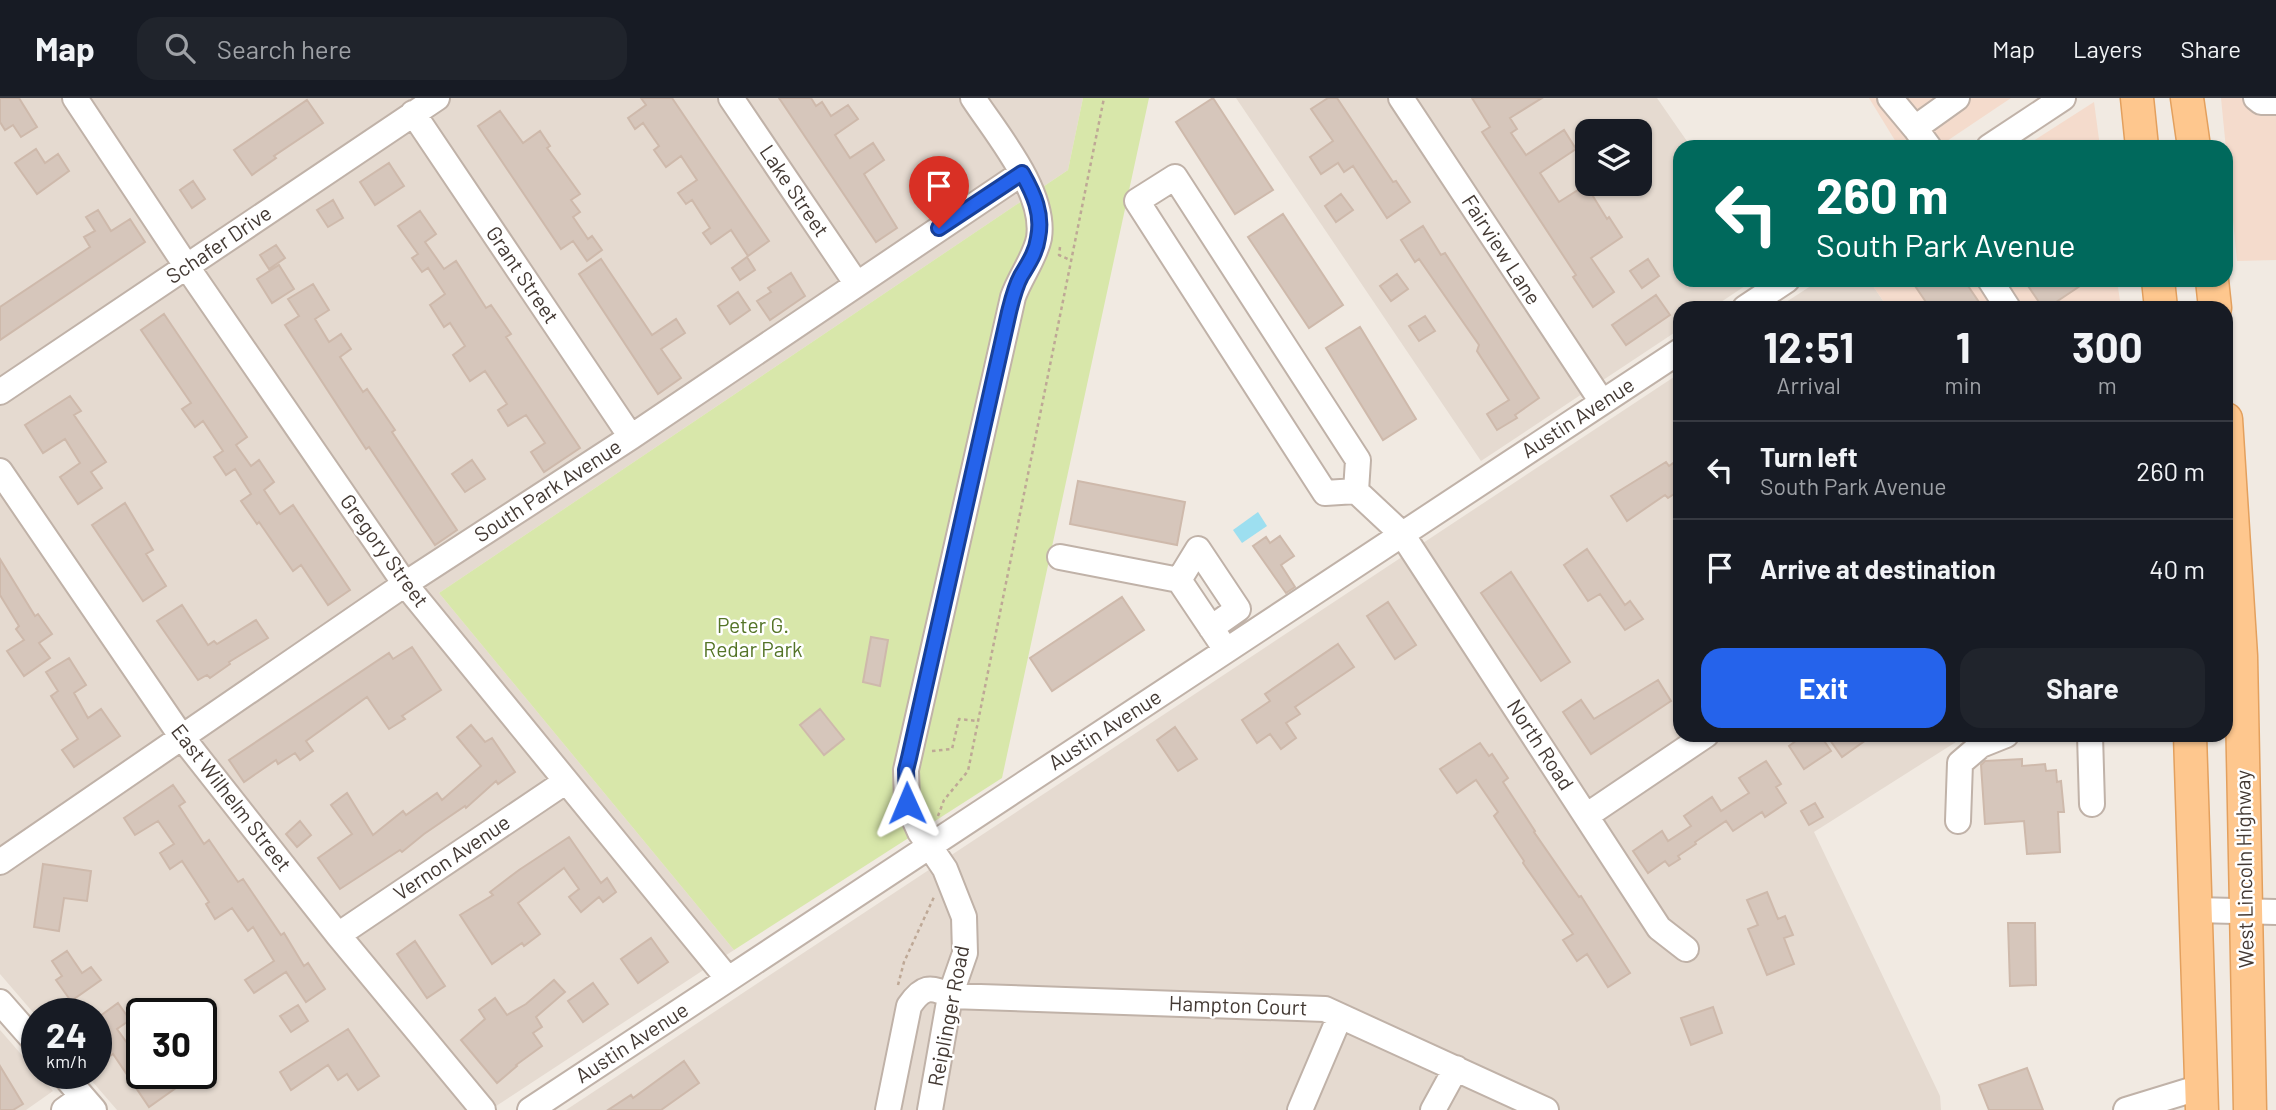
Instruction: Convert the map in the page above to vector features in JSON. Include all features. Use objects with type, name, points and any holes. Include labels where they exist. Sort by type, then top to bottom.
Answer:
[{"type":"main road","points":[[2137,98],[2141,140]]},
{"type":"main road","points":[[2187,98],[2193,140]]},
{"type":"main road","name":"West Lincoln Highway","points":[[2233,530],[2261,911],[2250,1110]]},
{"type":"main road","points":[[2190,742],[2201,1098]]},
{"type":"street","name":"Gregory Street","points":[[75,98],[187,267],[405,584],[728,979]]},
{"type":"street","name":"Schafer Drive","points":[[0,392],[437,98]]},
{"type":"street","name":"Lake Street","points":[[731,98],[856,283]]},
{"type":"street","points":[[973,98],[1022,173]]},
{"type":"street","name":"Fairview Lane","points":[[1401,98],[1602,402]]},
{"type":"street","points":[[1889,98],[1922,137],[1957,98]]},
{"type":"street","points":[[2005,140],[2063,98]]},
{"type":"street","points":[[2256,98],[2261,102],[2276,102]]},
{"type":"street","name":"Grant Street","points":[[413,113],[631,437]]},
{"type":"street","name":"South Park Avenue","points":[[0,862],[405,584],[631,437],[1022,173]]},
{"type":"street","name":"Reiplinger Road","points":[[930,1110],[950,996],[965,953],[964,917],[945,869],[925,839],[907,803],[906,770],[1013,297],[1020,277],[1031,261],[1038,239],[1040,215],[1034,195],[1022,173]]},
{"type":"street","points":[[1175,177],[1358,460],[1356,491],[1325,492],[1136,201],[1175,177]]},
{"type":"street","points":[[1756,301],[1776,287]]},
{"type":"street","name":"Austin Avenue","points":[[530,1110],[728,979],[925,839],[1226,650],[1673,356]]},
{"type":"street","name":"East Wilhelm Street","points":[[0,471],[181,736],[482,1110]]},
{"type":"street","name":"North Road","points":[[1356,491],[1402,534],[1659,928],[1686,949]]},
{"type":"street","points":[[1179,580],[1198,549],[1238,609],[1211,628]]},
{"type":"street","points":[[1060,557],[1179,580],[1226,650]]},
{"type":"street","points":[[1586,816],[1696,742]]},
{"type":"street","points":[[1958,821],[1960,763],[1988,742]]},
{"type":"street","points":[[2090,742],[2092,804]]},
{"type":"street","name":"Vernon Avenue","points":[[338,934],[565,782]]},
{"type":"street","points":[[2195,910],[2261,911]]},
{"type":"street","name":"Hampton Court","points":[[888,1110],[909,1006],[918,994],[937,989],[950,996],[1325,1009],[1546,1110]]},
{"type":"street","points":[[0,1002],[21,1026]]},
{"type":"street","points":[[1300,1110],[1340,1016]]},
{"type":"street","points":[[1433,1110],[1456,1068]]},
{"type":"street","points":[[71,1089],[80,1106]]},
{"type":"street","points":[[2126,1110],[2201,1098]]},
{"type":"path","points":[[925,839],[944,800],[968,771],[1104,98]]},
{"type":"path","points":[[909,758],[936,750],[952,749],[959,719],[978,721]]},
{"type":"path","points":[[897,988],[904,962],[921,929],[936,890]]},
{"type":"shaded area","points":[[0,98],[1083,98],[1068,170],[439,593],[734,950],[490,1110],[117,1110],[99,1089],[112,1089],[112,998],[21,998],[0,974]]},
{"type":"shaded area","points":[[1236,98],[1657,98],[1686,140],[1673,140],[1673,287],[1744,287],[1722,301],[1673,301],[1673,334],[1481,461]]},
{"type":"shaded area","points":[[1869,98],[2011,98],[1948,140],[1895,140]]},
{"type":"shaded area","points":[[2221,98],[2276,98],[2276,260],[2237,261],[2233,220],[2233,140],[2225,140]]},
{"type":"shaded area","points":[[2094,102],[2099,140],[2035,140]]},
{"type":"shaded area","points":[[1809,287],[1874,287],[1883,301],[1788,301]]},
{"type":"shaded area","points":[[1874,287],[2118,287],[2120,301],[1883,301]]},
{"type":"shaded area","points":[[1673,378],[1673,742],[1956,742],[1814,832],[1940,1096],[1941,1110],[566,1110]]},
{"type":"shaded area","points":[[0,1030],[21,1054],[21,1089],[53,1091],[26,1110],[0,1110]]},
{"type":"green space","name":"Peter G. Redar Park","points":[[1083,98],[1149,98],[1002,778],[734,950],[439,593],[1068,170]]},
{"type":"water","points":[[1258,512],[1267,526],[1242,543],[1233,530]]},
{"type":"building","points":[[0,98],[19,98],[37,127],[21,137],[13,125],[5,130],[0,122]]},
{"type":"building","points":[[641,98],[672,98],[769,241],[748,256],[731,230],[711,244],[703,233],[710,228],[692,200],[686,204],[678,193],[697,180],[681,156],[666,167],[654,150],[659,146],[643,123],[635,129],[628,118],[646,105]]},
{"type":"building","points":[[779,98],[811,98],[816,106],[822,102],[831,116],[848,105],[858,119],[835,135],[850,158],[873,143],[884,160],[864,174],[897,228],[876,242]]},
{"type":"building","points":[[1213,98],[1273,190],[1235,214],[1176,122]]},
{"type":"building","points":[[1328,98],[1337,98],[1393,182],[1396,181],[1410,202],[1387,218],[1353,166],[1344,172],[1338,163],[1321,174],[1310,157],[1333,141],[1311,109]]},
{"type":"building","points":[[1472,98],[1542,98],[1510,118],[1517,129],[1511,133],[1526,155],[1564,130],[1575,147],[1540,173],[1559,202],[1575,192],[1575,196],[1593,196],[1622,237],[1591,258],[1614,292],[1593,307],[1573,277],[1576,275],[1482,132],[1490,127]]},
{"type":"building","points":[[307,100],[323,123],[274,156],[276,158],[252,175],[234,150]]},
{"type":"building","points":[[500,111],[523,143],[540,131],[550,146],[547,148],[580,194],[571,200],[580,212],[573,217],[588,239],[592,236],[602,250],[587,261],[573,241],[561,249],[478,126]]},
{"type":"building","points":[[36,149],[45,163],[58,154],[69,171],[37,194],[15,163]]},
{"type":"building","points":[[389,163],[404,186],[375,205],[360,182]]},
{"type":"building","points":[[193,181],[205,199],[192,208],[180,190]]},
{"type":"building","points":[[1341,194],[1353,210],[1336,222],[1325,206]]},
{"type":"building","points":[[333,200],[343,218],[328,227],[317,210]]},
{"type":"building","points":[[98,210],[111,231],[130,219],[145,242],[0,340],[0,307],[90,247],[84,237],[95,231],[86,217]]},
{"type":"building","points":[[420,211],[436,234],[425,242],[444,269],[456,261],[486,308],[491,305],[511,334],[506,337],[580,448],[544,472],[531,452],[545,443],[526,415],[508,426],[498,410],[507,404],[485,371],[470,381],[453,355],[465,346],[450,323],[444,327],[430,305],[445,294],[428,268],[422,272],[412,258],[418,254],[398,226]]},
{"type":"building","points":[[1283,214],[1343,305],[1309,328],[1248,237]]},
{"type":"building","points":[[1423,226],[1441,255],[1445,253],[1539,398],[1515,415],[1517,418],[1497,430],[1487,414],[1509,400],[1477,351],[1479,345],[1419,259],[1415,262],[1401,240]]},
{"type":"building","points":[[276,245],[285,258],[269,269],[260,255]]},
{"type":"building","points":[[747,257],[755,270],[740,280],[732,268]]},
{"type":"building","points":[[601,259],[652,335],[676,319],[685,333],[661,349],[681,378],[658,394],[579,274]]},
{"type":"building","points":[[1648,259],[1659,276],[1642,288],[1630,271]]},
{"type":"building","points":[[279,265],[294,289],[272,303],[257,279]]},
{"type":"building","points":[[791,273],[805,296],[770,320],[757,301],[771,292],[768,288]]},
{"type":"building","points":[[1397,274],[1408,289],[1391,301],[1380,286]]},
{"type":"building","points":[[313,284],[329,310],[315,319],[329,342],[341,334],[351,349],[340,357],[363,392],[367,389],[395,430],[392,432],[457,530],[435,545],[369,447],[366,449],[285,325],[299,316],[288,299]]},
{"type":"building","points":[[1916,287],[1969,287],[1978,301],[1925,301]]},
{"type":"building","points":[[2029,287],[2078,287],[2058,301],[2038,301]]},
{"type":"building","points":[[738,292],[750,310],[730,324],[718,306]]},
{"type":"building","points":[[1656,295],[1670,315],[1626,345],[1612,325]]},
{"type":"building","points":[[164,314],[247,437],[236,445],[251,466],[259,460],[274,482],[264,490],[280,514],[293,505],[350,590],[328,605],[301,565],[293,571],[241,501],[251,494],[235,469],[226,475],[214,457],[223,451],[203,421],[195,427],[182,409],[191,403],[141,330]]},
{"type":"building","points":[[1425,316],[1435,331],[1419,341],[1409,326]]},
{"type":"building","points":[[1360,327],[1416,419],[1383,440],[1326,348]]},
{"type":"building","points":[[70,396],[81,411],[74,415],[106,462],[91,472],[102,488],[78,504],[60,477],[80,463],[65,439],[43,453],[25,425]]},
{"type":"building","points":[[472,460],[485,479],[465,492],[452,474]]},
{"type":"building","points":[[1666,462],[1669,466],[1673,463],[1673,495],[1668,498],[1665,495],[1627,521],[1611,496]]},
{"type":"building","points":[[1078,481],[1185,502],[1177,545],[1070,524]]},
{"type":"building","points":[[125,503],[153,550],[146,554],[166,586],[143,601],[92,525]]},
{"type":"building","points":[[1280,536],[1294,556],[1281,565],[1295,587],[1286,593],[1253,546],[1266,537],[1270,543]]},
{"type":"building","points":[[1587,549],[1625,605],[1630,601],[1643,619],[1625,630],[1600,594],[1588,601],[1564,565]]},
{"type":"building","points":[[0,559],[35,616],[38,614],[52,634],[39,643],[50,658],[24,676],[7,651],[24,640],[16,629],[19,626],[0,595]]},
{"type":"building","points":[[1511,572],[1570,662],[1541,681],[1481,593]]},
{"type":"building","points":[[1122,597],[1144,630],[1052,691],[1030,658]]},
{"type":"building","points":[[1388,602],[1416,645],[1395,659],[1367,616]]},
{"type":"building","points":[[182,605],[208,645],[214,641],[217,644],[256,620],[268,638],[229,662],[230,664],[210,678],[207,675],[198,680],[157,621]]},
{"type":"building","points":[[871,637],[888,640],[880,686],[863,682]]},
{"type":"building","points":[[1338,644],[1354,667],[1295,707],[1300,714],[1286,723],[1296,738],[1281,749],[1270,734],[1257,743],[1242,720],[1270,701],[1265,694]]},
{"type":"building","points":[[412,647],[441,690],[402,716],[405,719],[389,729],[367,697],[306,741],[313,751],[300,760],[295,753],[278,764],[276,760],[244,782],[229,760],[389,653],[393,659]]},
{"type":"building","points":[[69,658],[86,685],[74,693],[88,718],[101,709],[120,736],[74,767],[62,750],[78,739],[51,696],[58,691],[46,672]]},
{"type":"building","points":[[1658,680],[1671,701],[1591,754],[1563,712],[1581,700],[1594,719]]},
{"type":"building","points":[[820,709],[844,739],[824,755],[800,725]]},
{"type":"building","points":[[471,725],[485,742],[492,738],[515,772],[498,784],[496,781],[466,808],[465,806],[424,834],[402,852],[400,850],[340,889],[318,858],[352,834],[331,805],[347,793],[373,835],[403,811],[406,815],[437,793],[442,800],[481,766],[457,737]]},
{"type":"building","points":[[1175,727],[1197,759],[1178,771],[1157,740]]},
{"type":"building","points":[[1794,742],[1825,742],[1831,751],[1804,769],[1789,746]]},
{"type":"building","points":[[1831,742],[1863,742],[1842,757]]},
{"type":"building","points":[[1480,743],[1489,756],[1492,754],[1508,778],[1503,782],[1534,832],[1579,897],[1581,896],[1630,973],[1608,987],[1587,954],[1577,961],[1563,940],[1573,934],[1523,863],[1494,816],[1498,812],[1476,780],[1457,793],[1440,769]]},
{"type":"building","points":[[2022,759],[2022,766],[2045,764],[2046,771],[2056,770],[2057,782],[2061,781],[2064,812],[2058,812],[2060,852],[2027,854],[2024,821],[1985,824],[1981,765],[1985,761]]},
{"type":"building","points":[[1766,761],[1781,784],[1776,787],[1786,803],[1765,817],[1762,812],[1733,831],[1726,821],[1678,856],[1680,859],[1669,866],[1665,861],[1648,873],[1633,851],[1662,831],[1668,841],[1691,826],[1684,816],[1712,797],[1721,811],[1749,793],[1739,778]]},
{"type":"building","points":[[173,785],[185,802],[179,806],[204,844],[209,840],[238,882],[243,879],[281,935],[284,933],[304,966],[308,963],[325,989],[306,1002],[286,972],[254,993],[245,980],[274,961],[253,927],[248,931],[232,908],[215,919],[206,904],[209,902],[182,861],[170,869],[160,853],[174,844],[158,821],[135,835],[124,818]]},
{"type":"building","points":[[1815,803],[1823,817],[1809,825],[1801,811]]},
{"type":"building","points":[[300,821],[311,835],[297,847],[286,834]]},
{"type":"building","points":[[569,837],[601,883],[607,878],[616,892],[603,902],[599,897],[581,912],[569,897],[579,889],[564,868],[518,903],[540,934],[492,964],[460,915],[493,895],[490,892]]},
{"type":"building","points":[[43,864],[91,871],[87,901],[64,898],[59,931],[34,927]]},
{"type":"building","points":[[1767,892],[1778,919],[1785,916],[1793,935],[1784,938],[1794,964],[1767,975],[1748,929],[1758,925],[1747,900]]},
{"type":"building","points":[[2008,923],[2035,923],[2036,985],[2010,986]]},
{"type":"building","points":[[651,938],[668,962],[638,983],[621,959]]},
{"type":"building","points":[[415,941],[445,986],[427,998],[397,954]]},
{"type":"building","points":[[67,951],[82,973],[91,967],[101,980],[75,998],[69,998],[56,980],[62,976],[52,961]]},
{"type":"building","points":[[554,980],[565,992],[536,1017],[542,1027],[533,1033],[542,1046],[497,1083],[461,1040],[485,1019],[479,1010],[495,998],[507,1015],[526,1004]]},
{"type":"building","points":[[593,983],[608,1004],[583,1022],[568,1001]]},
{"type":"building","points":[[118,1003],[126,1014],[126,1023],[117,1029],[126,1042],[126,1073],[112,1055],[112,1007]]},
{"type":"building","points":[[298,1005],[308,1021],[291,1032],[280,1016]]},
{"type":"building","points":[[1713,1007],[1722,1033],[1691,1045],[1681,1018]]},
{"type":"building","points":[[348,1029],[379,1076],[358,1090],[347,1074],[338,1080],[328,1065],[291,1090],[280,1072]]},
{"type":"building","points":[[684,1061],[699,1083],[661,1110],[608,1110],[631,1095],[633,1098]]},
{"type":"building","points":[[0,1066],[23,1104],[13,1110],[0,1110]]},
{"type":"building","points":[[2027,1068],[2043,1110],[1989,1110],[1979,1085]]},
{"type":"building","points":[[137,1089],[174,1089],[149,1107]]},
{"type":"route","points":[[907,803],[906,770],[988,406],[1013,297],[1020,277],[1031,261],[1038,239],[1040,215],[1034,195],[1022,173],[939,228]]}]
